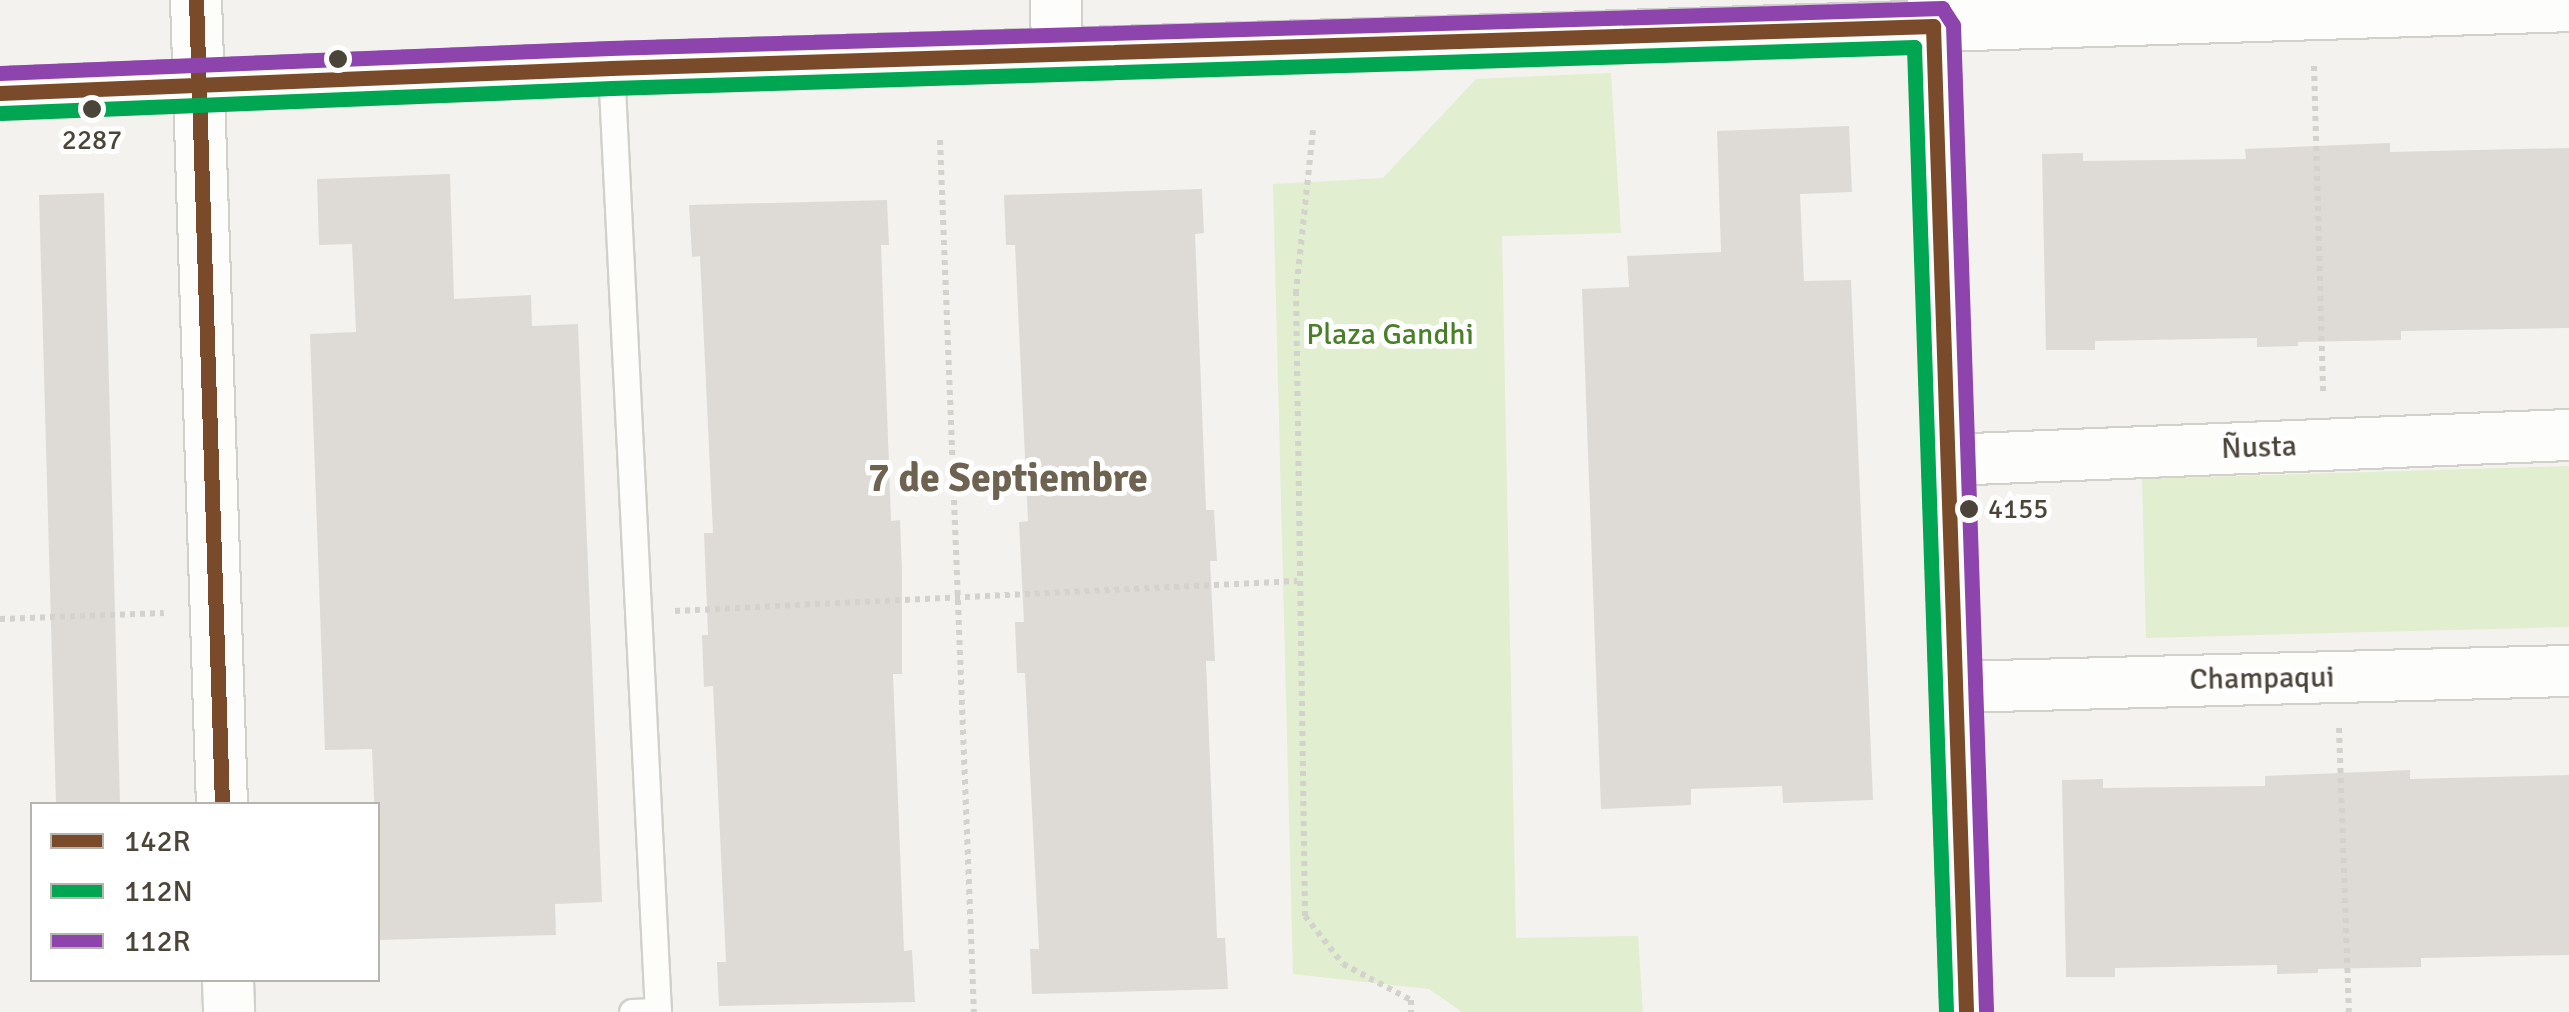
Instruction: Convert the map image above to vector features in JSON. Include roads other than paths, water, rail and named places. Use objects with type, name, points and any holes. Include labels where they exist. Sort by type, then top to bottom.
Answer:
[{"type":"street","points":[[196,0],[222,802]]},
{"type":"street","points":[[1056,0],[1057,54]]},
{"type":"street","points":[[0,93],[1057,54],[1933,13],[2313,14],[2455,4],[2569,6]]},
{"type":"street","points":[[1933,13],[1966,1012]]},
{"type":"street","name":"Ñusta","points":[[1948,460],[2569,435]]},
{"type":"street","name":"Champaqui","points":[[1956,686],[2569,671]]},
{"type":"street","points":[[228,982],[229,1012]]},
{"type":"lane","points":[[611,68],[658,1012],[632,1012]]},
{"type":"place","name":"2287","points":[[92,109]]},
{"type":"place","name":"4155","points":[[1969,509]]},
{"type":"district","name":"7 de Septiembre","points":[[1008,478]]},
{"type":"park label","name":"Plaza Gandhi","points":[[1390,335]]}]
